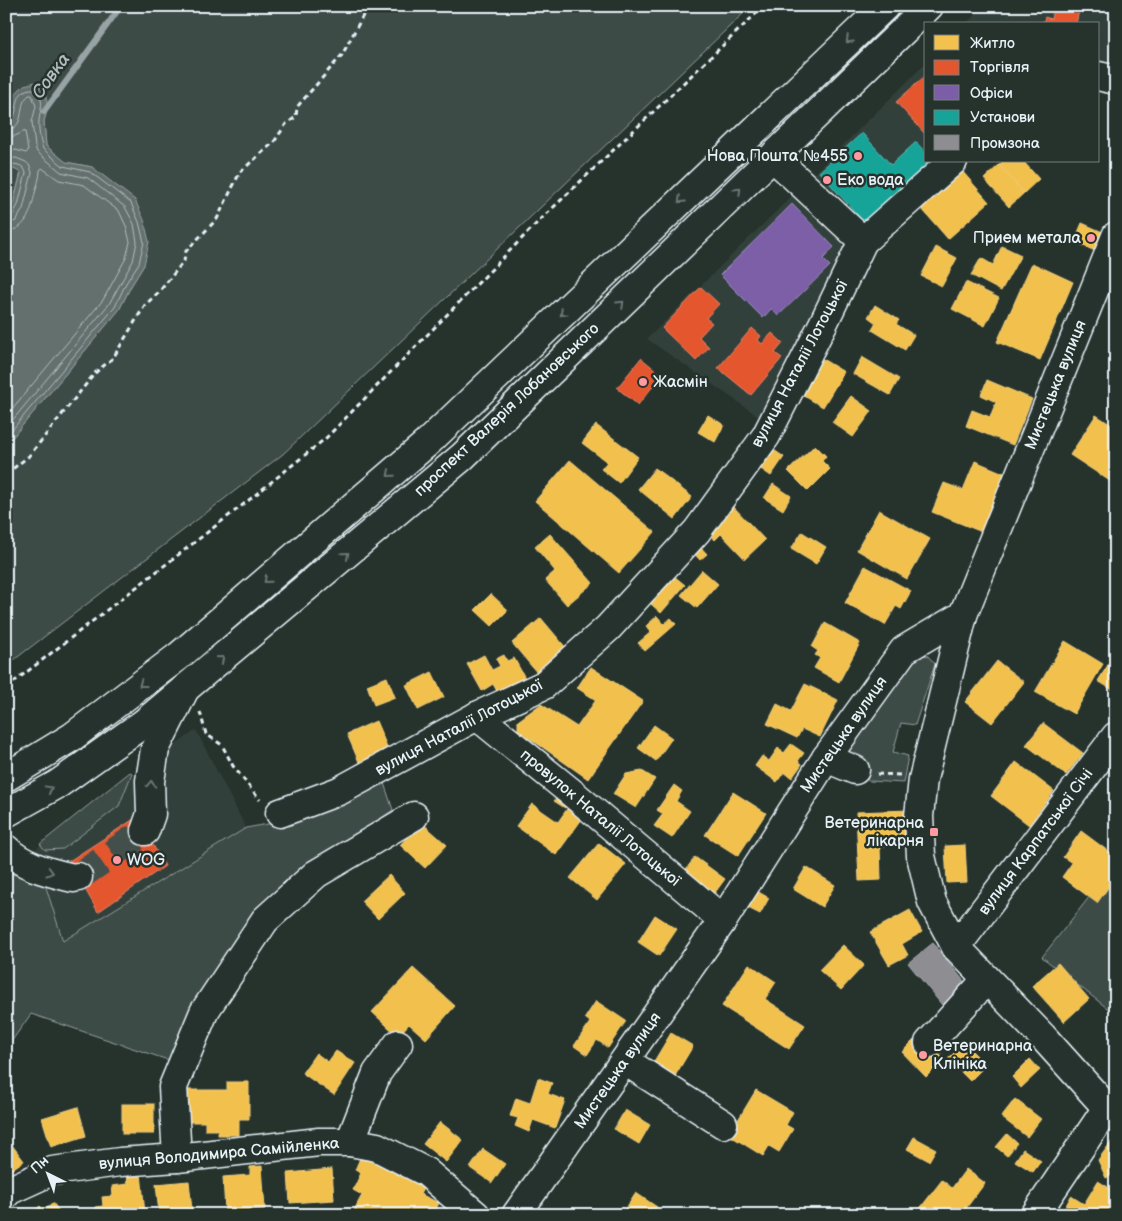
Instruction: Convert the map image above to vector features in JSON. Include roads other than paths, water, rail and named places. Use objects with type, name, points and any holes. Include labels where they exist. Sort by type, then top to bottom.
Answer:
[{"type":"street","name":"проспект Валерія Лобановського","points":[[6,777],[72,737],[179,656],[427,443],[885,6]]},
{"type":"street","name":"проспект Валерія Лобановського","points":[[6,813],[58,784],[144,723],[192,701],[462,457],[929,6]]},
{"type":"street","points":[[1100,76],[1116,80]]},
{"type":"street","points":[[773,157],[863,241]]},
{"type":"street","name":"вулиця Наталії Лотоцької","points":[[280,813],[339,791],[477,716],[544,685],[608,628],[697,531],[766,436],[863,241],[952,162]]},
{"type":"street","name":"Мистецька вулиця","points":[[516,1215],[723,920],[826,758],[904,650],[963,615],[1116,236]]},
{"type":"street","points":[[963,615],[923,779],[919,816],[921,856],[932,902],[956,947],[1112,1109],[1035,1215]]},
{"type":"street","points":[[145,831],[151,814],[150,781],[155,749],[192,701]]},
{"type":"street","name":"провулок Наталії Лотоцької","points":[[477,716],[572,792],[723,920]]},
{"type":"street","name":"вулиця Карпатської Січі","points":[[956,947],[1116,736]]},
{"type":"street","points":[[826,758],[855,770]]},
{"type":"street","points":[[177,1158],[173,1087],[204,1012],[265,920],[316,874],[414,816]]},
{"type":"street","points":[[6,849],[14,857],[35,868],[73,878],[78,877]]},
{"type":"street","points":[[929,1043],[987,979]]},
{"type":"street","points":[[350,1142],[377,1073],[398,1044]]},
{"type":"street","points":[[625,1061],[723,1124]]},
{"type":"street","name":"вулиця Володимира Самійленка","points":[[6,1194],[8,1191],[52,1171],[120,1162],[177,1158],[319,1142],[350,1142],[378,1147],[426,1172],[476,1215]]},
{"type":"water","points":[[36,82],[45,93],[48,107],[44,121],[46,146],[66,162],[92,167],[135,200],[144,220],[149,242],[144,265],[119,310],[6,445],[6,216],[13,204],[21,173],[14,169],[6,170],[6,124],[11,111],[13,96],[24,85]]},
{"type":"waterway","name":"Совка","points":[[44,112],[121,6]]},
{"type":"tunnel","points":[[78,877],[145,831]]},
{"type":"place","name":"Нова Пошта №455","points":[[858,156]]},
{"type":"place","name":"Еко вода","points":[[827,180]]},
{"type":"place","name":"Прием метала","points":[[1091,238]]},
{"type":"place","name":"Жасмін","points":[[643,382]]},
{"type":"place","name":"Ветеринарна лікарня","points":[[934,832]]},
{"type":"place","name":"WOG","points":[[117,860]]},
{"type":"place","name":"Ветеринарна Клініка","points":[[923,1055]]}]
